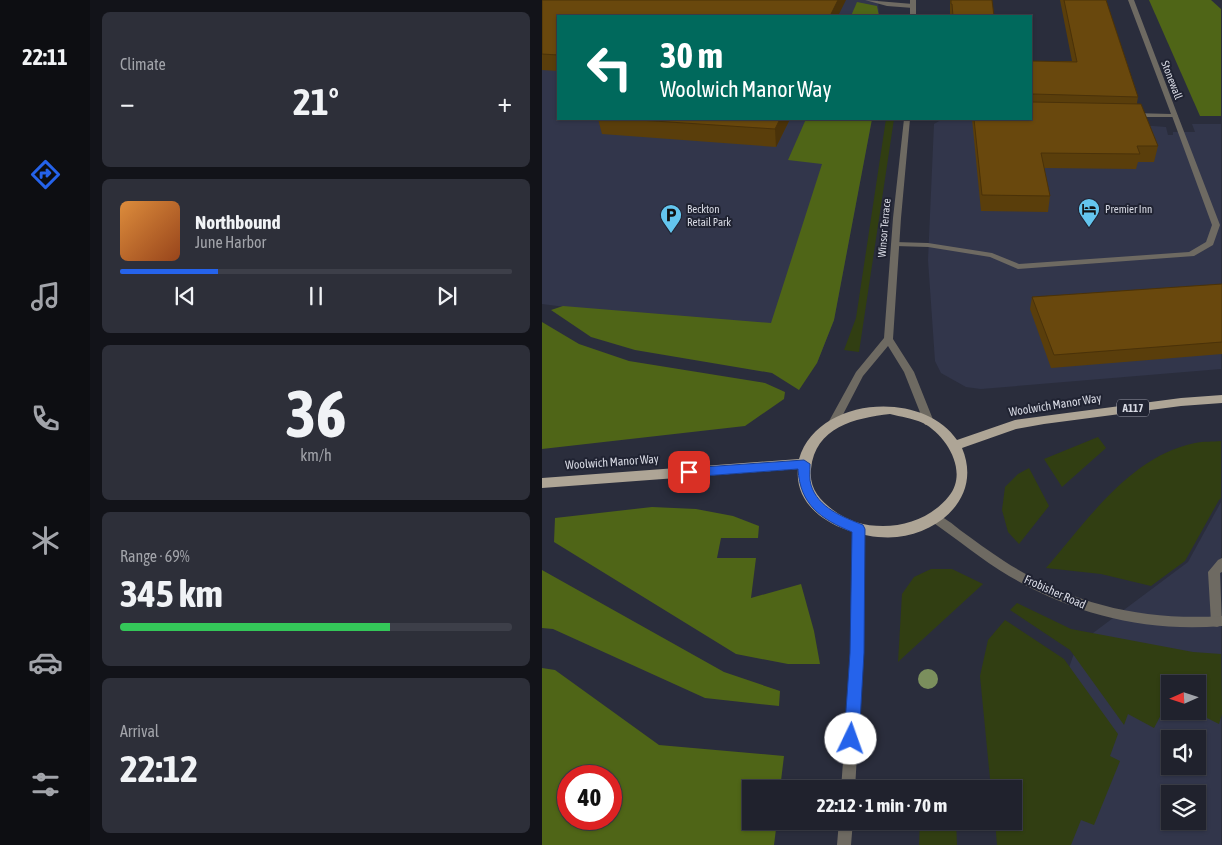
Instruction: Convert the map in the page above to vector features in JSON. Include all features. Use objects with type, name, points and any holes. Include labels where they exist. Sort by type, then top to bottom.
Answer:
[{"type":"main road","name":"Woolwich Manor Way","points":[[956,446],[1015,425],[1222,398]]},
{"type":"main road","points":[[890,410],[917,416],[940,428],[956,446],[964,470],[957,496],[935,518],[903,530],[885,532],[859,529],[834,519],[815,504],[805,484],[804,464],[808,449],[818,435],[833,423],[850,415],[890,410]]},
{"type":"main road","name":"Woolwich Manor Way","points":[[542,483],[804,464]]},
{"type":"street","points":[[868,0],[887,4],[913,3]]},
{"type":"street","name":"Stonewall","points":[[1127,115],[1175,116],[1131,0]]},
{"type":"street","points":[[895,244],[928,245],[992,255],[1018,267],[1192,254],[1210,243],[1216,225],[1175,116]]},
{"type":"street","name":"Winsor Terrace","points":[[888,339],[907,120]]},
{"type":"street","points":[[833,423],[859,374],[888,339],[909,372],[929,422]]},
{"type":"street","name":"Frobisher Road","points":[[935,518],[1013,572],[1076,604],[1139,618],[1167,622],[1219,622]]},
{"type":"street","points":[[849,780],[857,653],[859,529]]},
{"type":"street","points":[[1219,622],[1214,572],[1222,563]]},
{"type":"street","points":[[844,845],[845,830]]},
{"type":"shaded area","name":"Beckton Retail Park","points":[[542,0],[878,0],[879,15],[557,15],[557,120],[872,120],[834,320],[817,363],[744,330],[542,304]]},
{"type":"shaded area","points":[[941,120],[1153,126],[1166,127],[1168,135],[1173,135],[1173,132],[1195,132],[1192,124],[1221,124],[1221,369],[981,389],[966,387],[941,373],[935,361],[928,260],[934,124]]},
{"type":"shaded area","points":[[1221,502],[1221,845],[1036,845],[1037,758],[1077,645],[1188,562]]},
{"type":"green space","points":[[1149,0],[1211,0],[1221,9],[1221,116],[1200,116]]},
{"type":"green space","points":[[857,2],[877,6],[879,15],[851,15]]},
{"type":"green space","points":[[806,120],[872,120],[834,320],[817,363],[799,390],[772,373],[635,350],[591,337],[551,310],[563,306],[771,323],[822,164],[788,160]]},
{"type":"green space","points":[[886,120],[894,120],[859,352],[844,350],[856,318]]},
{"type":"green space","points":[[542,322],[579,344],[629,361],[765,383],[785,392],[784,399],[745,426],[542,449]]},
{"type":"green space","points":[[1098,437],[1106,448],[1062,487],[1044,459]]},
{"type":"green space","points":[[1221,441],[1221,498],[1185,561],[1151,586],[1101,574],[1046,568],[1111,493],[1130,476],[1172,450],[1195,443]]},
{"type":"green space","points":[[1029,468],[1049,506],[1019,544],[1008,532],[1002,510],[1005,487],[1018,474]]},
{"type":"green space","points":[[652,507],[696,509],[733,516],[759,526],[758,538],[721,538],[717,558],[756,558],[751,598],[801,584],[814,631],[820,664],[788,664],[736,654],[554,542],[555,518]]},
{"type":"green space","points":[[931,569],[952,569],[983,584],[898,662],[902,594],[914,577]]},
{"type":"green space","points":[[542,570],[724,672],[780,691],[779,706],[705,698],[553,629],[542,628]]},
{"type":"green space","points":[[1017,603],[1071,629],[1193,652],[1221,654],[1222,714],[1219,724],[1206,718],[1206,675],[1161,675],[1161,715],[1154,728],[1128,714],[1124,725],[1070,650],[1010,610]]},
{"type":"green space","points":[[1005,620],[1064,659],[1118,734],[1110,756],[1120,761],[1094,825],[1081,820],[1071,845],[997,845],[996,830],[1022,830],[1022,780],[990,780],[980,676],[988,640]]},
{"type":"green space","points":[[542,668],[555,670],[659,745],[784,756],[781,780],[742,780],[742,830],[776,830],[774,845],[542,845]]},
{"type":"green space","points":[[920,830],[956,830],[957,845],[919,845]]},
{"type":"building","points":[[542,0],[838,0],[830,15],[557,15],[557,55],[542,54]]},
{"type":"building","points":[[951,0],[992,0],[994,15],[953,15]]},
{"type":"building","points":[[1064,0],[1106,0],[1138,97],[1033,94],[1032,97],[1032,61],[1077,62]]},
{"type":"building","points":[[1032,101],[1141,104],[1158,146],[1137,146],[1140,154],[1041,153],[1050,196],[982,195],[974,120],[1032,120]]},
{"type":"building","points":[[639,120],[780,120],[775,129]]},
{"type":"building","points":[[1222,284],[1222,342],[1054,355],[1032,297]]},
{"type":"place","name":"Premier Inn","points":[[1089,228]]},
{"type":"place","name":"Beckton Retail Park","points":[[671,234]]},
{"type":"route","points":[[689,472],[804,464],[805,484],[815,504],[834,519],[859,529],[857,653],[851,739]]}]
